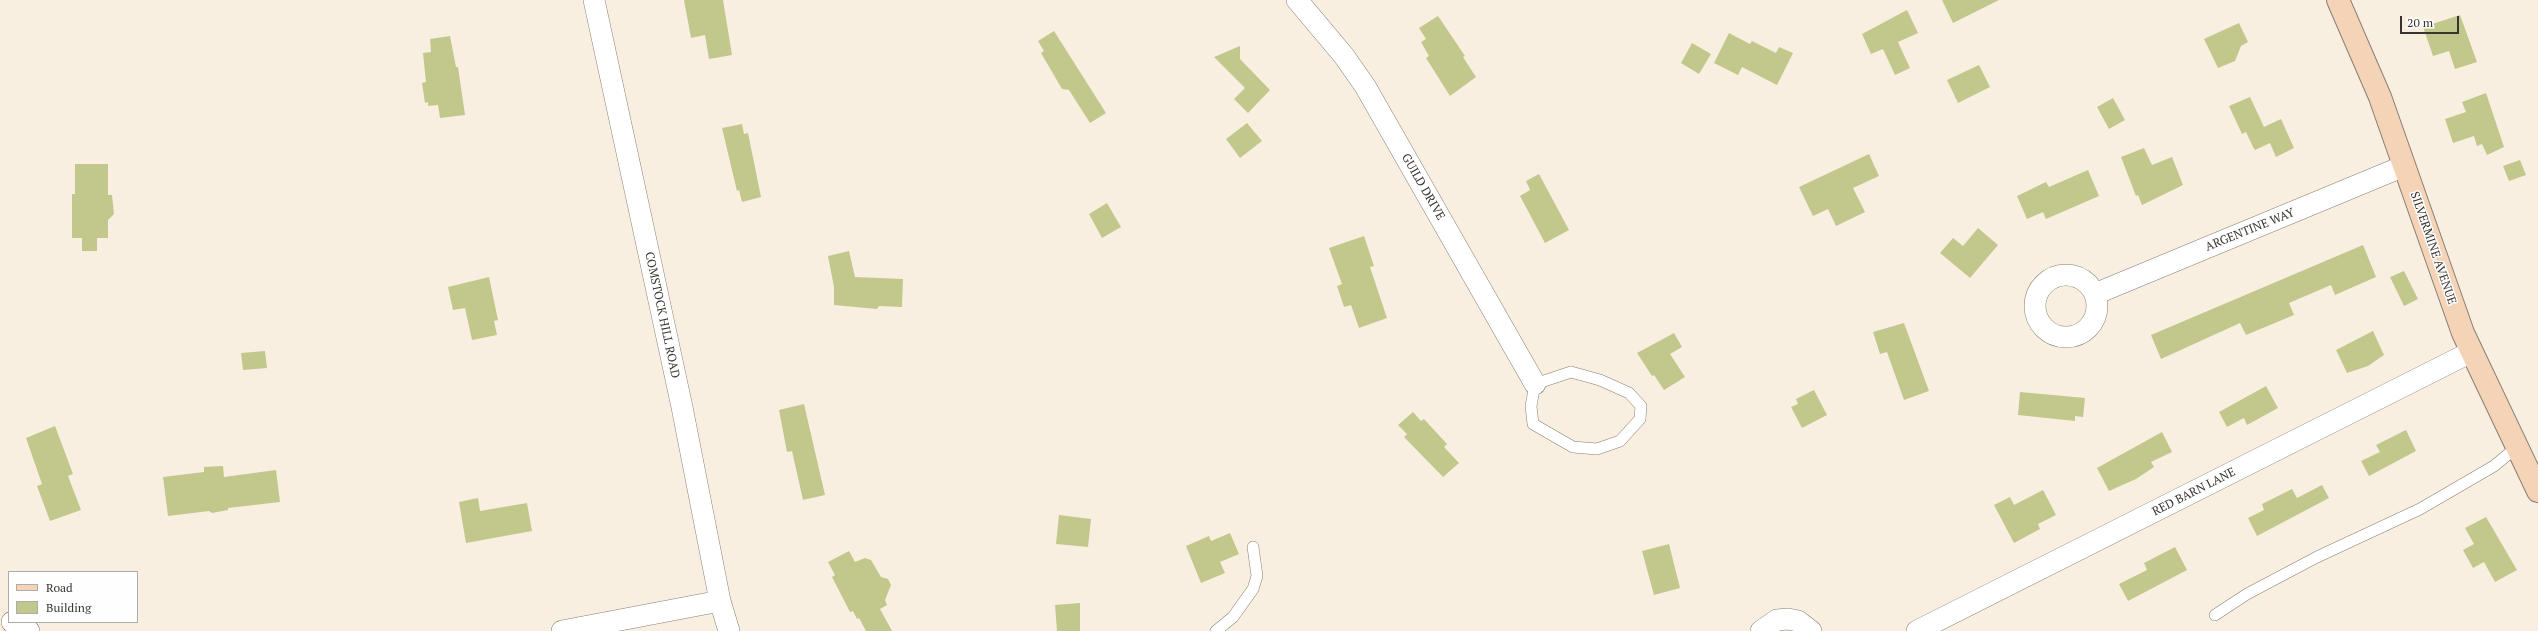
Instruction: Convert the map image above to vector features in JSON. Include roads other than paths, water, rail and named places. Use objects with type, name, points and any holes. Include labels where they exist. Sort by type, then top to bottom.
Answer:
[{"type":"street","name":"COMSTOCK HILL ROAD","points":[[594,0],[680,399],[720,601],[729,631]]},
{"type":"street","name":"GUILD DRIVE","points":[[1297,0],[1344,56],[1365,86],[1536,384]]},
{"type":"street","name":"SILVERMINE AVENUE","points":[[2338,0],[2380,97],[2471,352],[2538,491]]},
{"type":"street","name":"ARGENTINE WAY","points":[[2095,294],[2404,166]]},
{"type":"street","name":"RED BARN LANE","points":[[1916,631],[2471,352]]},
{"type":"street","points":[[562,631],[720,601]]},
{"type":"street","points":[[1761,631],[1777,620],[1788,619],[1798,621],[1811,631]]},
{"type":"lane","points":[[1571,372],[1600,380],[1629,393],[1641,406],[1640,419],[1620,441],[1597,449],[1573,447],[1533,424],[1530,406],[1536,384],[1571,372]]},
{"type":"lane","points":[[2215,615],[2247,594],[2318,557],[2420,509],[2494,466],[2517,448]]},
{"type":"lane","points":[[1216,631],[1233,617],[1253,589],[1257,576],[1253,547]]}]
